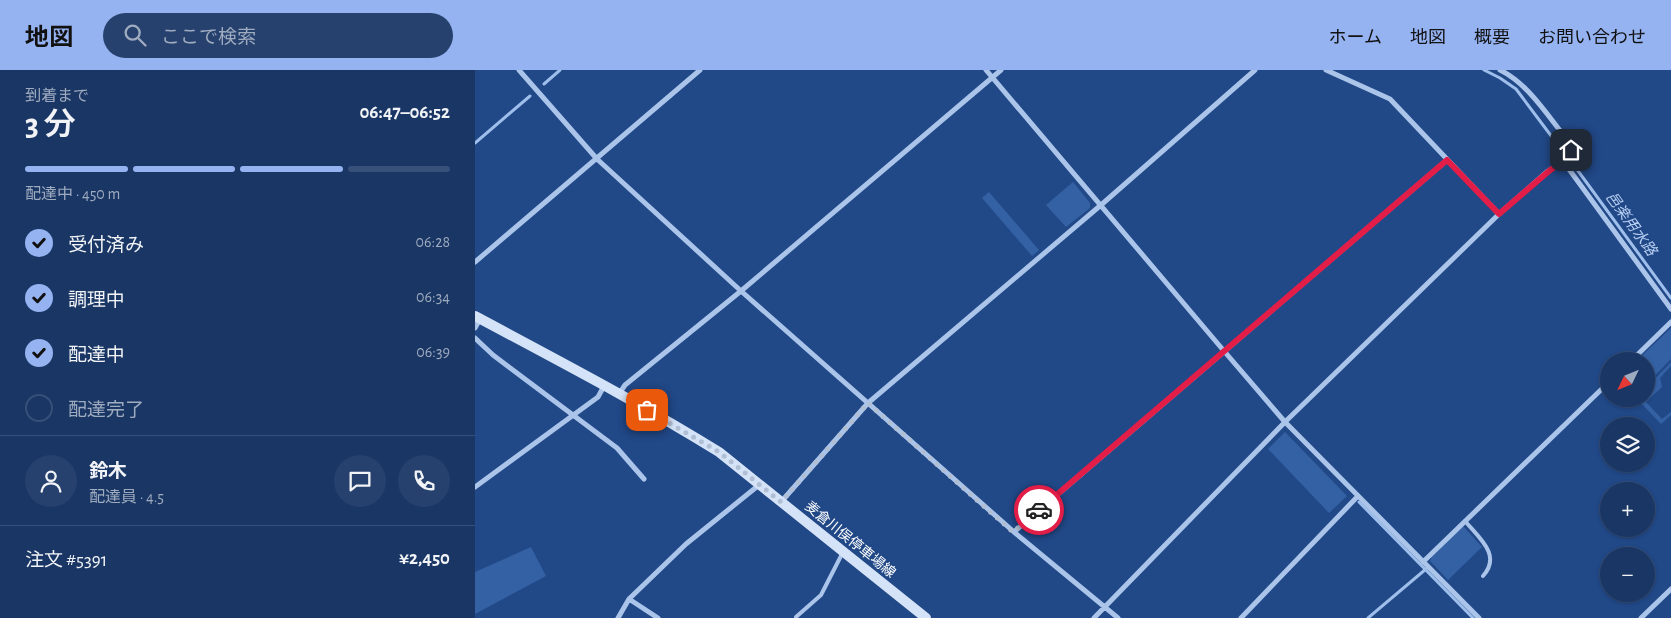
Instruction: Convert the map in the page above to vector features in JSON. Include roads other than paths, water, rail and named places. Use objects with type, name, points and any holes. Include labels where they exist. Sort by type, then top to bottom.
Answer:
[{"type":"main road","name":"麦倉川俣停車場線","points":[[477,321],[604,386],[719,452],[926,618]]},
{"type":"street","points":[[519,70],[597,159],[741,291],[1013,532],[1118,618]]},
{"type":"street","points":[[475,262],[700,70]]},
{"type":"street","points":[[986,70],[1285,422],[1479,618]]},
{"type":"street","points":[[618,394],[625,385],[741,291],[1001,70]]},
{"type":"street","points":[[781,502],[868,403],[1101,205],[1255,70]]},
{"type":"street","points":[[1327,70],[1390,100],[1499,214]]},
{"type":"street","points":[[1094,618],[1285,422],[1499,214],[1563,161],[1573,148],[1533,97],[1510,72],[1500,70]]},
{"type":"street","points":[[1013,532],[1447,160]]},
{"type":"street","points":[[1563,161],[1671,310]]},
{"type":"street","points":[[1640,352],[1671,322]]},
{"type":"street","points":[[475,338],[493,355],[617,448],[643,479]]},
{"type":"street","points":[[475,487],[598,397],[604,386]]},
{"type":"street","points":[[1423,562],[1600,391]]},
{"type":"street","points":[[618,618],[629,599],[686,544],[759,485]]},
{"type":"street","points":[[1241,618],[1358,496]]},
{"type":"street","points":[[1641,618],[1671,590]]},
{"type":"street","points":[[629,599],[658,618]]},
{"type":"lane","points":[[1465,521],[1483,542],[1492,558],[1491,565],[1483,576]]},
{"type":"lane","points":[[796,617],[821,595],[843,552]]},
{"type":"waterway","points":[[544,84],[560,70]]},
{"type":"waterway","name":"邑楽用水路","points":[[1484,70],[1516,89],[1561,149]]},
{"type":"waterway","points":[[475,143],[530,96]]},
{"type":"waterway","name":"邑楽用水路","points":[[1573,164],[1671,298]]},
{"type":"waterway","points":[[1359,502],[1473,618]]},
{"type":"waterway","points":[[1368,618],[1426,569]]}]
